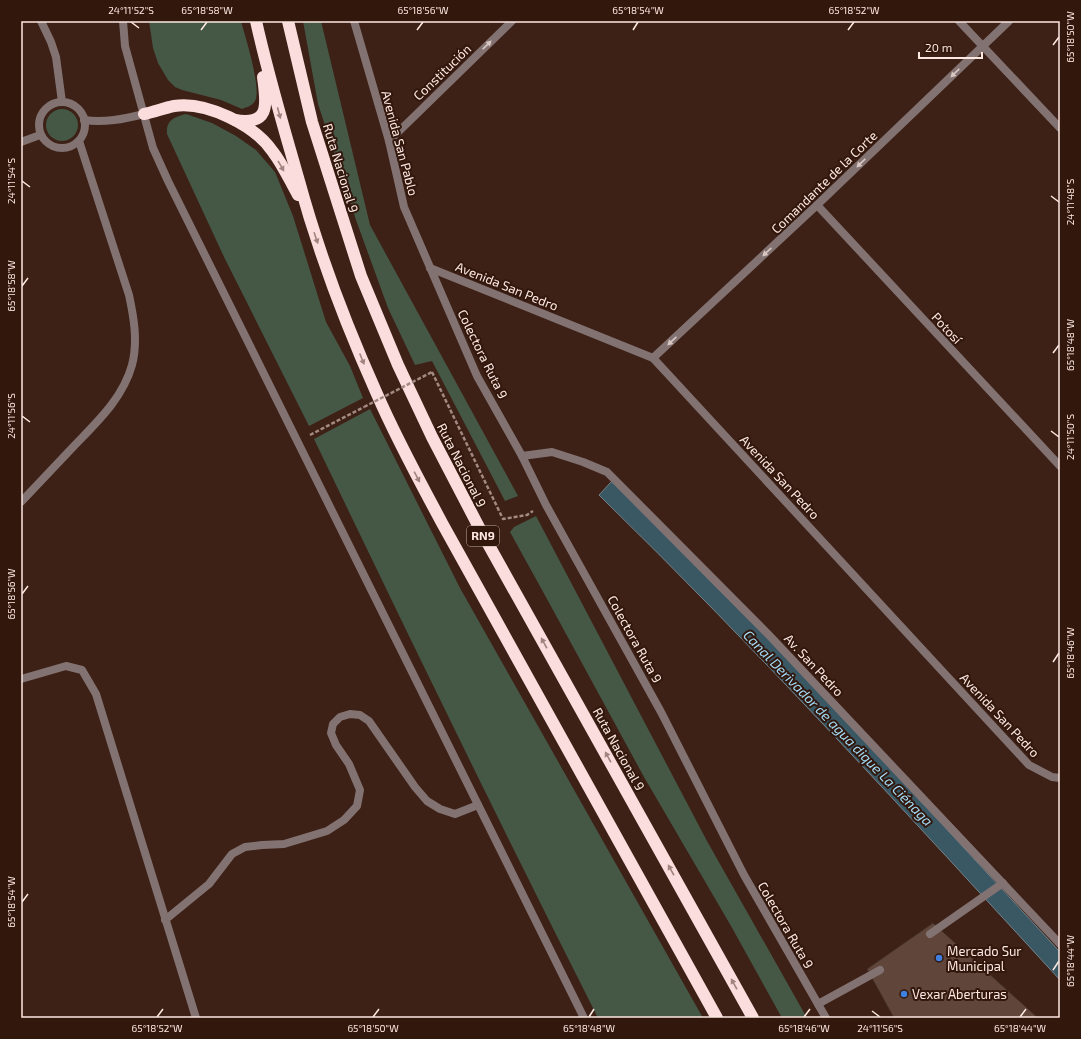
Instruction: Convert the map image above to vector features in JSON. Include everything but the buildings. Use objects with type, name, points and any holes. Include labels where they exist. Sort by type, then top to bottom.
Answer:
[{"type":"highway","name":"RN9","points":[[256,21],[283,128],[307,211],[330,276],[376,393],[409,461],[442,523],[717,1018]]},
{"type":"highway","name":"Ruta Nacional 9","points":[[288,21],[312,122],[361,276],[398,365],[432,438],[482,533],[753,1018]]},
{"type":"highway","points":[[234,120],[244,122],[256,120],[264,111],[266,103],[261,68],[260,40]]},
{"type":"highway","points":[[144,114],[174,106],[195,106],[219,112],[234,120],[258,136],[273,151],[307,211]]},
{"type":"street","points":[[41,21],[56,57],[62,102]]},
{"type":"street","points":[[123,21],[125,46],[153,148],[168,181],[584,1018]]},
{"type":"street","name":"Avenida San Pablo","points":[[354,21],[389,141],[404,207],[430,268]]},
{"type":"street","name":"Constitución","points":[[389,141],[512,21]]},
{"type":"street","points":[[960,21],[1060,128]]},
{"type":"street","name":"Comandante de la Corte","points":[[653,358],[817,205],[1009,21]]},
{"type":"street","points":[[62,102],[76,107],[84,120],[85,128],[83,135],[73,146],[58,148],[51,146],[40,135],[39,120],[42,113],[47,107],[54,103],[62,102]]},
{"type":"street","points":[[84,120],[95,122],[123,120],[144,114]]},
{"type":"street","points":[[21,142],[40,135]]},
{"type":"street","points":[[21,502],[104,414],[125,382],[132,364],[135,345],[134,320],[129,295],[79,141]]},
{"type":"street","name":"Potosí","points":[[817,205],[1060,466]]},
{"type":"street","name":"Avenida San Pedro","points":[[430,268],[653,358],[1029,765],[1052,777],[1060,778]]},
{"type":"street","name":"Colectora Ruta 9","points":[[430,268],[477,376],[522,456],[546,505],[661,712],[744,875],[826,1018]]},
{"type":"street","name":"Av. San Pedro","points":[[522,456],[552,452],[607,472],[768,634],[1060,944]]},
{"type":"street","points":[[21,679],[66,666],[82,670],[96,694],[196,1018]]},
{"type":"street","points":[[165,920],[210,884],[232,854],[245,847],[284,844],[327,831],[344,820],[357,806],[360,790],[349,764],[336,745],[331,733],[333,724],[340,717],[350,714],[360,715],[370,721],[415,787],[427,801],[440,809],[455,814],[478,805]]},
{"type":"street","points":[[920,941],[1002,883]]},
{"type":"street","points":[[818,1004],[875,973],[888,964]]},
{"type":"path","points":[[317,432],[364,406],[432,372],[503,519],[527,515],[546,505]]},
{"type":"green space","points":[[149,21],[241,21],[255,74],[257,95],[254,103],[242,109],[221,100],[175,87],[168,80],[158,63],[153,48]]},
{"type":"green space","points":[[303,21],[321,21],[370,225],[518,496],[505,501],[432,361],[415,365],[388,308],[356,220],[318,104]]},
{"type":"green space","points":[[59,109],[65,109],[75,116],[78,125],[77,131],[71,138],[65,141],[59,141],[49,134],[46,128],[46,122],[53,112]]},
{"type":"green space","points":[[186,114],[212,123],[236,136],[256,150],[275,172],[293,216],[326,322],[350,366],[363,398],[309,426],[224,257],[167,134],[169,122],[178,116]]},
{"type":"green space","points":[[370,409],[460,588],[703,1018],[598,1018],[454,729],[314,439]]},
{"type":"green space","points":[[536,516],[707,841],[807,1018],[782,1018],[731,926],[644,777],[510,532],[514,527]]},
{"type":"water","name":"Canal Derivador de agua dique La Ciénaga","points":[[612,481],[783,654],[1060,952],[1060,980],[775,674],[659,554],[599,495]]},
{"type":"place","name":"Mercado Sur Municipal","points":[[939,958]]},
{"type":"place","name":"Vexar Aberturas","points":[[904,994]]}]
